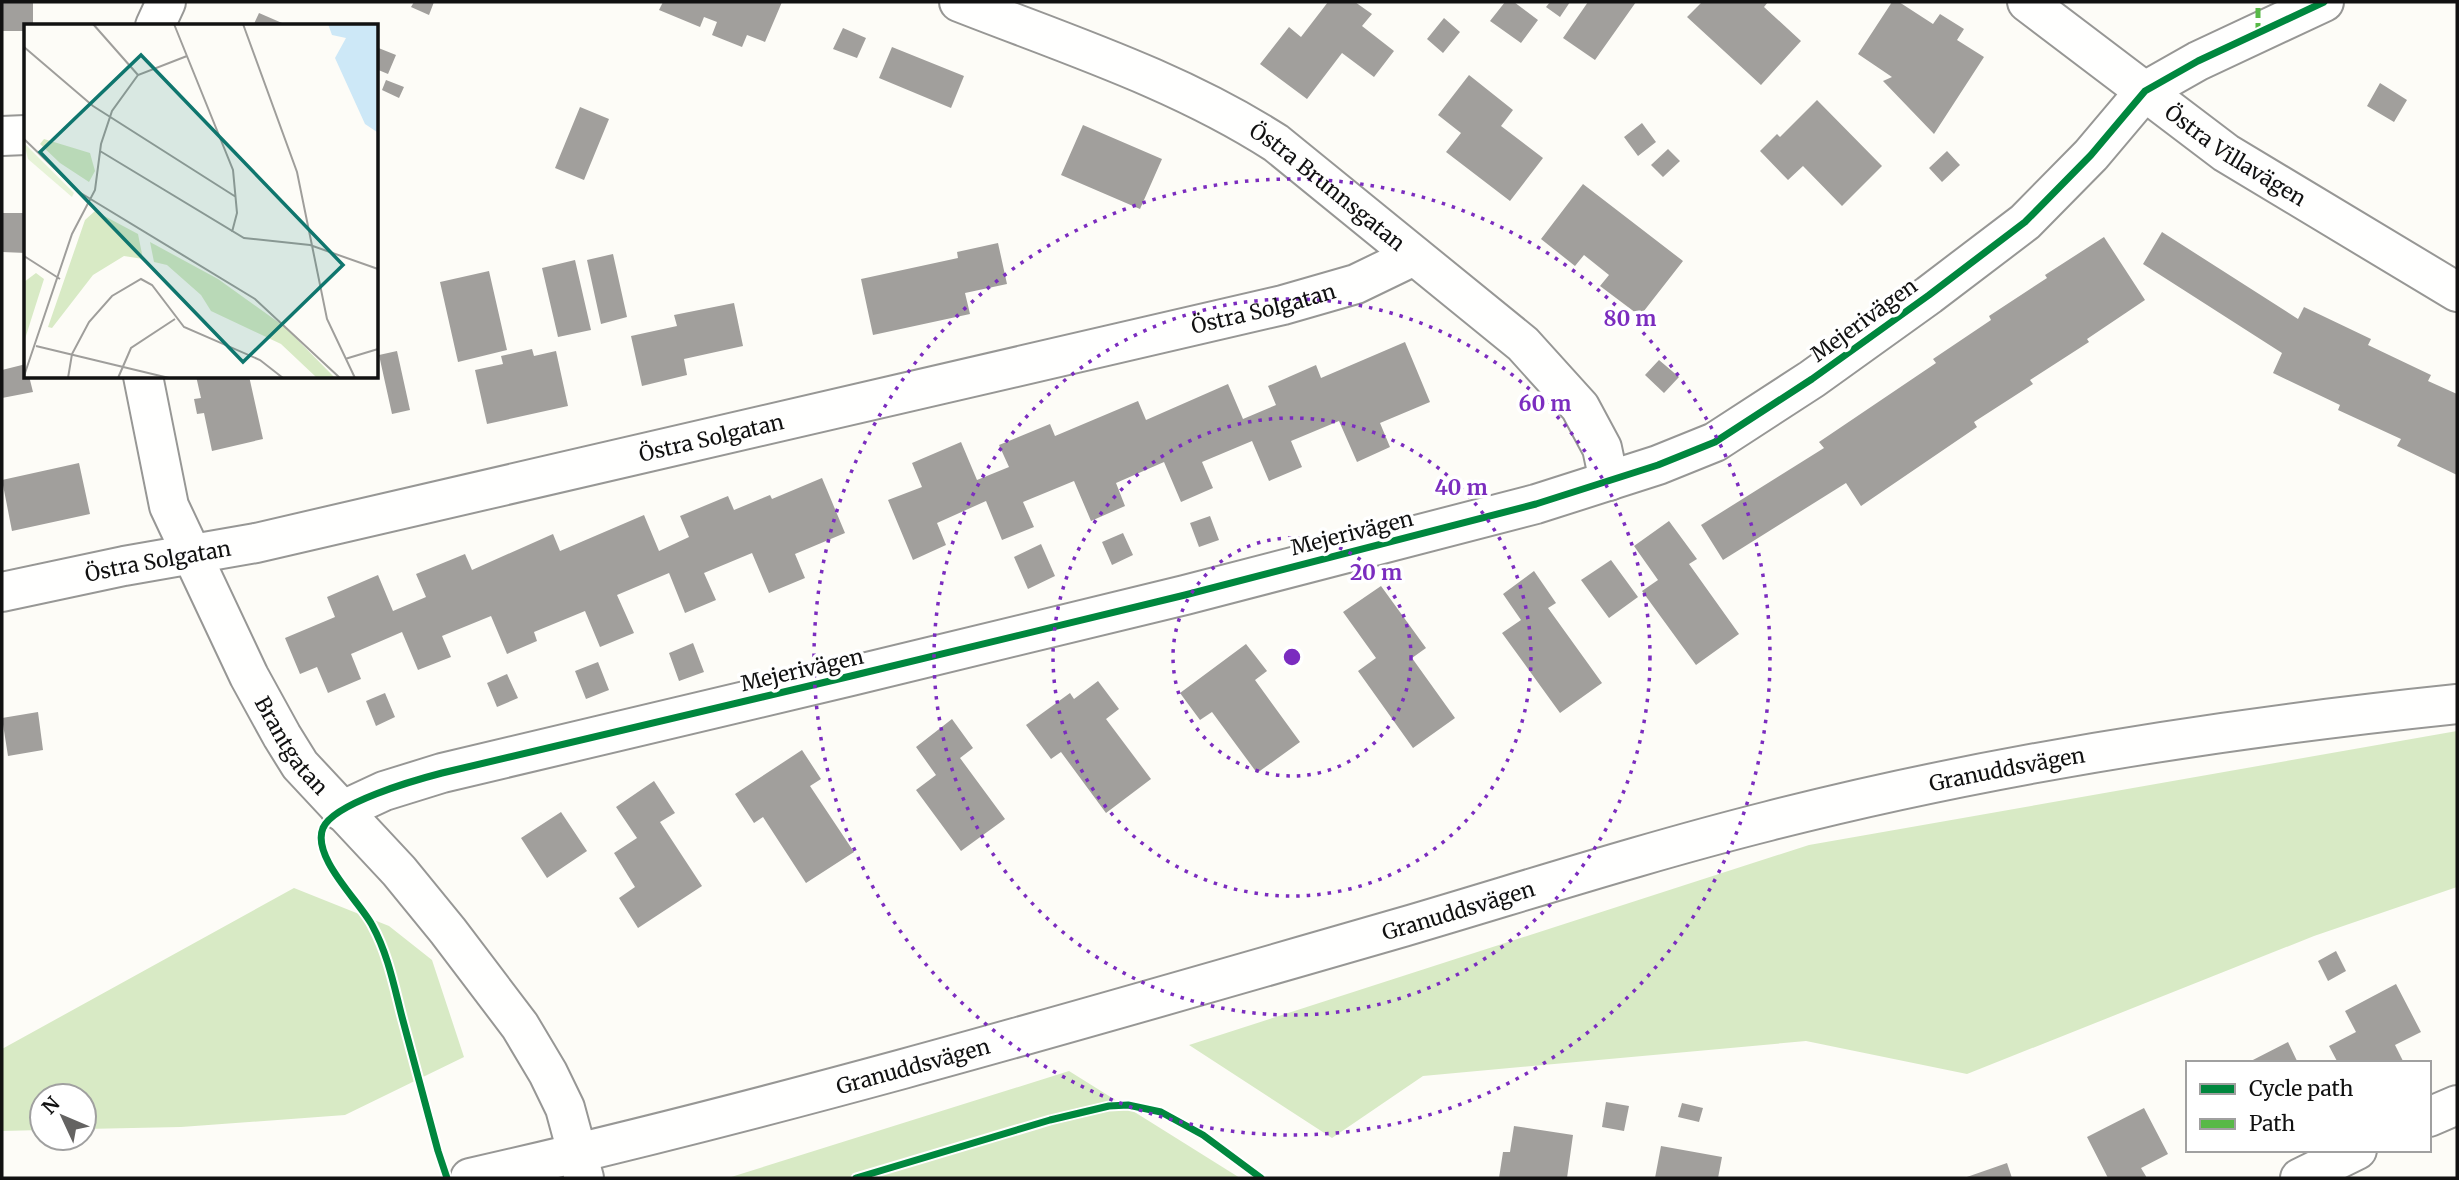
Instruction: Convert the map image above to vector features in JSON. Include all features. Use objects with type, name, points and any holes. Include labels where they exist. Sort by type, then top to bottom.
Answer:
[{"type":"street","points":[[156,24],[166,2]]},
{"type":"street","name":"Östra Brunnsgatan","points":[[959,2],[1186,92],[1236,117],[1276,143],[1523,344],[1580,407],[1602,448],[1609,481]]},
{"type":"street","name":"Östra Villavägen","points":[[2026,2],[2226,153],[2457,292]]},
{"type":"street","name":"Mejerivägen","points":[[341,811],[384,791],[442,772],[1185,595],[1536,504],[1609,481],[1715,442],[1812,379],[2025,222],[2091,155],[2145,91],[2198,61],[2324,2]]},
{"type":"street","points":[[2,135],[24,135]]},
{"type":"street","name":"Östra Solgatan","points":[[2,592],[124,566],[257,543],[1283,305],[1356,284],[1414,256]]},
{"type":"street","name":"Brantgatan","points":[[143,378],[169,506],[249,676],[282,736],[300,765],[399,871],[448,930],[520,1026],[565,1108],[582,1166]]},
{"type":"street","name":"Granuddsvägen","points":[[470,1178],[582,1166],[669,1132],[967,1050],[1768,821],[1963,777],[2149,743],[2315,719],[2457,704]]},
{"type":"street","points":[[2431,1116],[2457,1105]]},
{"type":"street","points":[[2300,1178],[2353,1152]]},
{"type":"green space","points":[[2457,731],[2457,887],[2314,936],[1967,1074],[1806,1041],[1423,1076],[1332,1138],[1189,1045],[1809,845]]},
{"type":"green space","points":[[294,888],[389,926],[432,960],[464,1057],[345,1115],[181,1127],[98,1129],[98,1082],[28,1082],[28,1130],[2,1131],[2,1049]]},
{"type":"green space","points":[[1069,1071],[1240,1178],[728,1178]]},
{"type":"building","points":[[2,2],[33,2],[33,24],[24,24],[24,31],[2,31]]},
{"type":"building","points":[[414,2],[434,2],[429,15],[411,7]]},
{"type":"building","points":[[663,2],[782,2],[765,42],[747,35],[742,47],[712,35],[717,22],[704,17],[700,27],[659,10]]},
{"type":"building","points":[[1328,2],[1355,2],[1372,14],[1362,26],[1394,51],[1374,77],[1342,53],[1307,99],[1260,64],[1289,27],[1301,37]]},
{"type":"building","points":[[1505,2],[1514,2],[1538,20],[1521,43],[1490,21]]},
{"type":"building","points":[[1550,2],[1570,2],[1560,17],[1546,7]]},
{"type":"building","points":[[1588,2],[1636,2],[1595,60],[1563,38]]},
{"type":"building","points":[[1702,2],[1768,2],[1764,7],[1801,41],[1761,85],[1687,17]]},
{"type":"building","points":[[1892,2],[1899,2],[1933,24],[1940,14],[1964,29],[1957,40],[1984,57],[1934,134],[1883,81],[1892,77],[1858,54]]},
{"type":"building","points":[[259,13],[284,24],[254,24]]},
{"type":"building","points":[[1444,18],[1460,32],[1443,53],[1427,39]]},
{"type":"building","points":[[843,28],[866,38],[857,58],[833,49]]},
{"type":"building","points":[[892,47],[964,76],[951,108],[879,78]]},
{"type":"building","points":[[378,48],[396,55],[388,74],[378,70]]},
{"type":"building","points":[[1469,75],[1513,110],[1501,126],[1543,158],[1510,201],[1446,152],[1461,133],[1438,115]]},
{"type":"building","points":[[386,80],[404,87],[399,98],[382,90]]},
{"type":"building","points":[[2380,83],[2407,100],[2394,122],[2367,106]]},
{"type":"building","points":[[1817,100],[1882,166],[1842,206],[1803,166],[1788,180],[1760,151],[1777,134],[1780,137]]},
{"type":"building","points":[[580,107],[609,119],[584,180],[555,168]]},
{"type":"building","points":[[1642,123],[1656,142],[1638,156],[1624,137]]},
{"type":"building","points":[[1083,125],[1162,159],[1140,209],[1061,175]]},
{"type":"building","points":[[1668,149],[1680,161],[1663,177],[1651,165]]},
{"type":"building","points":[[1947,151],[1960,165],[1942,182],[1929,168]]},
{"type":"building","points":[[1583,184],[1683,261],[1640,316],[1600,286],[1609,275],[1584,255],[1575,266],[1541,239]]},
{"type":"building","points":[[2,213],[24,213],[24,253],[2,252]]},
{"type":"building","points":[[2162,232],[2298,319],[2304,307],[2371,339],[2368,345],[2431,375],[2428,381],[2457,394],[2457,475],[2397,446],[2401,439],[2338,410],[2340,405],[2273,373],[2282,353],[2143,264]]},
{"type":"building","points":[[2104,237],[2145,300],[2087,339],[2089,342],[2030,380],[2033,384],[1974,422],[1977,427],[1861,506],[1846,483],[1723,560],[1701,525],[1824,448],[1819,442],[1936,363],[1933,359],[1991,320],[1989,316]]},
{"type":"building","points":[[998,243],[1007,284],[965,293],[970,314],[873,335],[861,279],[958,258],[957,252]]},
{"type":"building","points":[[613,254],[627,317],[601,324],[587,260]]},
{"type":"building","points":[[575,260],[591,330],[558,337],[542,268]]},
{"type":"building","points":[[489,271],[507,350],[458,362],[440,282]]},
{"type":"building","points":[[734,303],[743,346],[684,359],[687,375],[642,386],[631,336],[677,326],[674,315]]},
{"type":"building","points":[[1405,342],[1430,402],[1380,423],[1390,447],[1357,462],[1339,421],[1291,441],[1302,467],[1269,481],[1252,441],[1202,462],[1213,488],[1181,502],[1164,462],[1116,483],[1125,506],[1091,521],[1074,481],[1023,502],[1034,527],[1002,540],[986,501],[937,523],[946,545],[913,560],[888,500],[922,487],[912,463],[961,442],[977,480],[1009,467],[999,445],[1050,424],[1055,436],[1138,401],[1146,420],[1228,384],[1243,419],[1276,405],[1268,386],[1316,365],[1321,378]]},
{"type":"building","points":[[532,349],[534,356],[556,351],[568,406],[487,424],[475,370],[503,364],[501,356]]},
{"type":"building","points":[[397,351],[410,410],[392,414],[379,355]]},
{"type":"building","points":[[1659,360],[1679,377],[1664,393],[1645,375]]},
{"type":"building","points":[[24,364],[24,378],[30,378],[33,392],[2,398],[2,370]]},
{"type":"building","points":[[196,378],[249,378],[263,439],[212,451],[204,413],[197,414],[194,399],[201,398]]},
{"type":"building","points":[[79,463],[90,514],[12,531],[2,480]]},
{"type":"building","points":[[822,478],[845,533],[795,554],[805,578],[769,593],[752,553],[704,573],[716,600],[685,613],[669,573],[617,595],[634,633],[600,647],[585,611],[534,632],[537,641],[507,654],[491,616],[442,636],[451,657],[418,670],[402,632],[351,654],[361,679],[328,693],[317,667],[300,674],[285,638],[335,617],[327,597],[378,575],[393,611],[426,597],[416,574],[465,554],[472,570],[553,534],[560,551],[644,515],[659,551],[689,537],[680,516],[728,496],[734,510],[770,495],[772,499]]},
{"type":"building","points":[[1210,516],[1219,540],[1199,547],[1190,523]]},
{"type":"building","points":[[1669,521],[1697,559],[1689,564],[1739,634],[1696,665],[1642,591],[1658,580],[1634,546]]},
{"type":"building","points":[[1123,533],[1133,555],[1112,565],[1102,542]]},
{"type":"building","points":[[1041,544],[1055,576],[1028,589],[1014,557]]},
{"type":"building","points":[[1611,560],[1638,597],[1609,618],[1581,580]]},
{"type":"building","points":[[1534,571],[1556,603],[1548,608],[1602,683],[1560,713],[1502,633],[1521,620],[1503,594]]},
{"type":"building","points":[[1381,586],[1426,648],[1412,658],[1455,718],[1413,748],[1358,671],[1376,658],[1343,612]]},
{"type":"building","points":[[693,643],[704,672],[679,681],[669,653]]},
{"type":"building","points":[[1246,644],[1267,671],[1255,680],[1300,742],[1257,773],[1212,712],[1200,720],[1180,693]]},
{"type":"building","points":[[598,662],[609,690],[586,699],[575,671]]},
{"type":"building","points":[[507,674],[518,698],[497,707],[487,683]]},
{"type":"building","points":[[1098,681],[1119,709],[1106,719],[1151,779],[1106,813],[1061,752],[1051,759],[1026,725],[1070,693],[1074,699]]},
{"type":"building","points":[[385,693],[395,717],[376,726],[366,701]]},
{"type":"building","points":[[38,712],[43,750],[8,756],[2,718]]},
{"type":"building","points":[[952,719],[973,748],[960,758],[1005,819],[961,851],[916,790],[936,775],[916,747]]},
{"type":"building","points":[[802,750],[821,779],[810,786],[854,852],[806,883],[763,817],[754,823],[735,794]]},
{"type":"building","points":[[654,781],[675,813],[660,822],[702,886],[638,928],[619,898],[635,887],[614,853],[637,838],[616,807]]},
{"type":"building","points":[[561,812],[587,851],[547,878],[521,838]]},
{"type":"building","points":[[2336,951],[2346,971],[2328,981],[2318,961]]},
{"type":"building","points":[[2396,984],[2421,1032],[2395,1045],[2403,1061],[2337,1061],[2329,1046],[2356,1032],[2345,1011]]},
{"type":"building","points":[[2288,1042],[2297,1061],[2251,1061]]},
{"type":"building","points":[[1606,1102],[1629,1106],[1624,1131],[1602,1127]]},
{"type":"building","points":[[1682,1103],[1703,1108],[1699,1122],[1678,1117]]},
{"type":"building","points":[[2144,1108],[2168,1154],[2141,1168],[2147,1178],[2108,1178],[2087,1137]]},
{"type":"building","points":[[1514,1126],[1573,1135],[1567,1178],[1499,1178],[1503,1152],[1510,1152]]},
{"type":"building","points":[[1661,1146],[1722,1157],[1718,1178],[1655,1178]]},
{"type":"building","points":[[2007,1163],[2012,1178],[1964,1178]]},
{"type":"marked path","points":[[2258,2],[2258,33]]},
{"type":"cycle path","points":[[447,1178],[382,947],[366,915],[338,879],[324,852],[321,840],[323,828],[342,810],[376,794],[442,773],[1185,595],[1536,504],[1658,465],[1715,442],[1812,379],[2025,222],[2091,155],[2145,91],[2198,61],[2324,2]]},
{"type":"cycle path","points":[[856,1178],[1050,1120],[1109,1106],[1128,1105],[1161,1112],[1203,1135],[1261,1178]]}]
